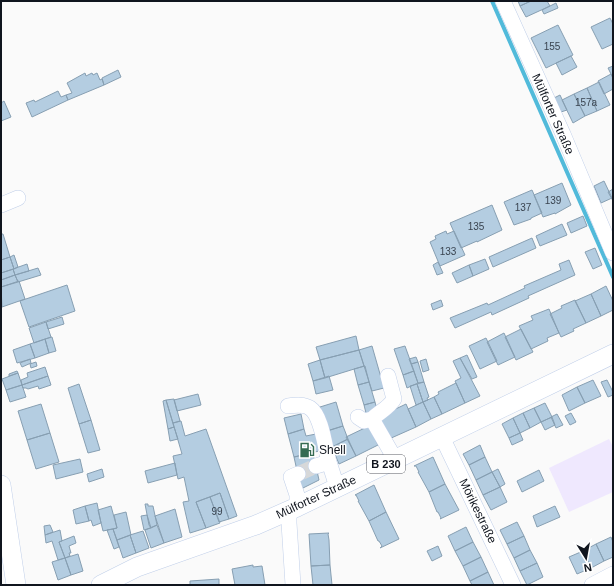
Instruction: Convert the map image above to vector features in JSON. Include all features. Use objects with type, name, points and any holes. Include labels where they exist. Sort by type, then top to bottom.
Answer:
[{"type":"main road","name":"Mülforter Straße","points":[[100,585],[137,568],[249,528],[613,354]]},
{"type":"main road","points":[[1,485],[16,585]]},
{"type":"street","name":"Mülforter Straße","points":[[503,1],[563,134],[601,231],[613,253]]},
{"type":"street","points":[[1,205],[18,198]]},
{"type":"street","points":[[388,376],[394,399],[389,407],[365,418],[395,459]]},
{"type":"street","points":[[288,406],[302,405],[310,408],[315,413],[319,422],[322,464],[337,487]]},
{"type":"street","name":"Mörikestraße","points":[[442,437],[513,585]]},
{"type":"street","points":[[293,585],[289,523],[297,495],[291,477],[298,474]]},
{"type":"street","points":[[592,585],[613,574]]},
{"type":"shaded area","points":[[609,439],[613,447],[613,492],[569,512],[549,468]]},
{"type":"building","points":[[518,1],[531,1],[520,6]]},
{"type":"building","points":[[531,1],[547,1],[550,6],[526,17],[520,6]]},
{"type":"building","points":[[556,3],[558,8],[544,14],[542,10]]},
{"type":"building","points":[[610,18],[613,24],[613,44],[602,49],[591,27]]},
{"type":"building","points":[[558,25],[573,55],[546,68],[531,38]]},
{"type":"building","points":[[571,56],[577,67],[562,75],[556,63]]},
{"type":"building","points":[[613,66],[613,78],[608,68]]},
{"type":"building","points":[[118,70],[121,77],[104,85],[102,78]]},
{"type":"building","points":[[85,73],[86,76],[92,73],[93,75],[97,73],[100,80],[102,79],[104,85],[68,100],[66,95],[72,93],[67,83]]},
{"type":"building","points":[[611,74],[613,78],[613,89],[604,94],[598,81]]},
{"type":"building","points":[[599,82],[610,105],[597,111],[587,88]]},
{"type":"building","points":[[587,88],[597,111],[585,116],[574,94]]},
{"type":"building","points":[[58,91],[61,97],[66,95],[68,100],[32,117],[26,103],[34,100],[35,102]]},
{"type":"building","points":[[574,94],[585,116],[573,123],[562,100]]},
{"type":"building","points":[[560,95],[567,110],[561,112],[554,98]]},
{"type":"building","points":[[4,101],[11,117],[1,121],[1,103]]},
{"type":"building","points":[[604,181],[612,198],[601,203],[594,186]]},
{"type":"building","points":[[562,183],[571,205],[555,214],[543,217],[534,195]]},
{"type":"building","points":[[613,189],[613,201],[608,192]]},
{"type":"building","points":[[532,190],[542,213],[514,225],[504,202]]},
{"type":"building","points":[[492,205],[502,230],[461,248],[450,223]]},
{"type":"building","points":[[583,216],[587,226],[571,233],[567,223]]},
{"type":"building","points":[[562,224],[567,235],[540,246],[536,236]]},
{"type":"building","points":[[446,231],[447,234],[454,231],[465,255],[440,266],[430,242],[436,239],[435,236]]},
{"type":"building","points":[[1,234],[3,234],[10,257],[1,260]]},
{"type":"building","points":[[532,238],[536,248],[493,267],[489,257]]},
{"type":"building","points":[[595,248],[602,265],[593,269],[585,252]]},
{"type":"building","points":[[14,255],[18,267],[14,269],[10,257]]},
{"type":"building","points":[[10,257],[14,269],[1,273],[1,260]]},
{"type":"building","points":[[485,259],[489,269],[473,276],[469,265]]},
{"type":"building","points":[[569,260],[575,275],[528,296],[529,298],[492,315],[491,312],[455,328],[450,318],[487,303],[488,305],[525,288],[524,286],[561,270],[559,264]]},
{"type":"building","points":[[438,262],[443,273],[437,275],[433,265]]},
{"type":"building","points":[[27,264],[29,271],[15,275],[13,269]]},
{"type":"building","points":[[469,265],[473,276],[457,283],[452,273]]},
{"type":"building","points":[[38,268],[41,275],[18,282],[15,275]]},
{"type":"building","points":[[13,269],[15,275],[1,280],[1,273]]},
{"type":"building","points":[[15,275],[18,282],[1,287],[1,280]]},
{"type":"building","points":[[19,281],[25,299],[2,307],[1,287]]},
{"type":"building","points":[[67,285],[75,311],[29,327],[20,301]]},
{"type":"building","points":[[606,286],[613,301],[613,310],[601,316],[591,294]]},
{"type":"building","points":[[591,294],[601,316],[586,323],[575,301]]},
{"type":"building","points":[[441,300],[443,306],[433,310],[431,304]]},
{"type":"building","points":[[575,300],[586,323],[561,337],[550,314],[562,308],[561,306]]},
{"type":"building","points":[[549,309],[559,333],[547,338],[548,341],[531,349],[519,326],[533,320],[531,316]]},
{"type":"building","points":[[62,317],[64,324],[48,329],[46,322]]},
{"type":"building","points":[[46,322],[51,337],[34,343],[29,328]]},
{"type":"building","points":[[521,329],[533,352],[516,360],[505,337]]},
{"type":"building","points":[[504,333],[515,357],[498,365],[487,342]]},
{"type":"building","points":[[356,336],[359,350],[320,360],[316,347]]},
{"type":"building","points":[[52,337],[56,351],[49,353],[45,339]]},
{"type":"building","points":[[486,338],[497,361],[480,369],[469,346]]},
{"type":"building","points":[[45,339],[49,353],[35,358],[30,344]]},
{"type":"building","points":[[30,344],[35,358],[17,363],[13,350]]},
{"type":"building","points":[[372,346],[384,388],[372,391],[359,350]]},
{"type":"building","points":[[405,346],[414,371],[403,375],[394,349]]},
{"type":"building","points":[[359,350],[364,366],[325,378],[320,360]]},
{"type":"building","points":[[467,355],[477,377],[472,379],[460,358]]},
{"type":"building","points":[[416,357],[418,362],[411,364],[409,359]]},
{"type":"building","points":[[460,358],[480,396],[465,403],[455,381],[461,378],[453,361]]},
{"type":"building","points":[[30,359],[31,363],[22,367],[20,363]]},
{"type":"building","points":[[426,359],[429,370],[423,372],[420,361]]},
{"type":"building","points":[[320,360],[325,378],[313,381],[308,364]]},
{"type":"building","points":[[36,362],[37,366],[31,368],[30,364]]},
{"type":"building","points":[[418,362],[424,382],[418,383],[411,364]]},
{"type":"building","points":[[365,366],[369,382],[358,385],[354,369]]},
{"type":"building","points":[[45,367],[48,376],[22,385],[21,380],[28,377],[27,373]]},
{"type":"building","points":[[17,371],[18,373],[9,376],[9,374]]},
{"type":"building","points":[[414,371],[418,383],[407,388],[403,375]]},
{"type":"building","points":[[18,373],[22,385],[6,390],[2,379]]},
{"type":"building","points":[[48,376],[51,385],[39,389],[38,386],[28,389],[23,388],[22,385]]},
{"type":"building","points":[[329,376],[333,390],[316,394],[313,381]]},
{"type":"building","points":[[593,380],[601,396],[585,403],[577,387]]},
{"type":"building","points":[[607,380],[613,392],[613,395],[608,397],[601,382]]},
{"type":"building","points":[[369,382],[375,402],[364,405],[358,385]]},
{"type":"building","points":[[424,382],[429,397],[427,398],[428,400],[423,402],[417,384]]},
{"type":"building","points":[[456,383],[465,403],[442,414],[434,397],[439,394],[438,392]]},
{"type":"building","points":[[79,384],[91,420],[79,424],[68,388]]},
{"type":"building","points":[[417,384],[423,402],[416,405],[410,386]]},
{"type":"building","points":[[22,385],[26,397],[10,402],[6,390]]},
{"type":"building","points":[[577,387],[585,403],[569,411],[562,395]]},
{"type":"building","points":[[198,394],[201,405],[177,411],[174,400]]},
{"type":"building","points":[[434,397],[442,414],[431,419],[423,402]]},
{"type":"building","points":[[174,399],[180,421],[173,423],[166,400]]},
{"type":"building","points":[[166,400],[174,427],[168,429],[163,401]]},
{"type":"building","points":[[336,402],[343,426],[327,431],[320,407]]},
{"type":"building","points":[[375,402],[377,410],[366,413],[364,405]]},
{"type":"building","points":[[423,402],[431,419],[416,427],[408,409]]},
{"type":"building","points":[[545,403],[552,417],[541,422],[534,408]]},
{"type":"building","points":[[41,404],[50,433],[27,440],[18,411]]},
{"type":"building","points":[[406,404],[416,427],[389,439],[379,417]]},
{"type":"building","points":[[534,408],[541,422],[530,428],[523,413]]},
{"type":"building","points":[[523,413],[530,428],[520,433],[513,418]]},
{"type":"building","points":[[571,413],[576,422],[570,425],[565,416]]},
{"type":"building","points":[[301,414],[304,429],[288,434],[284,418]]},
{"type":"building","points":[[557,414],[563,425],[556,428],[551,417]]},
{"type":"building","points":[[552,417],[555,425],[545,430],[541,422]]},
{"type":"building","points":[[513,418],[520,433],[509,438],[502,424]]},
{"type":"building","points":[[91,420],[100,450],[88,453],[79,424]]},
{"type":"building","points":[[181,421],[185,436],[206,429],[237,516],[229,519],[220,493],[196,502],[206,528],[190,533],[183,502],[189,501],[184,477],[178,479],[173,456],[182,454],[173,423]]},
{"type":"building","points":[[343,426],[348,439],[332,447],[327,431]]},
{"type":"building","points":[[369,426],[378,445],[356,456],[346,437]]},
{"type":"building","points":[[174,427],[178,439],[170,441],[168,429]]},
{"type":"building","points":[[304,429],[306,436],[316,434],[319,451],[294,457],[288,434]]},
{"type":"building","points":[[50,433],[59,462],[36,469],[27,440]]},
{"type":"building","points":[[520,433],[523,440],[512,445],[509,438]]},
{"type":"building","points":[[348,439],[356,456],[339,464],[332,447]]},
{"type":"building","points":[[480,445],[485,457],[469,465],[463,454]]},
{"type":"building","points":[[313,453],[319,480],[301,489],[294,457]]},
{"type":"building","points":[[433,457],[445,484],[429,492],[416,466],[414,466]]},
{"type":"building","points":[[485,457],[492,472],[476,480],[469,465]]},
{"type":"building","points":[[80,459],[83,472],[56,479],[53,465]]},
{"type":"building","points":[[175,463],[177,475],[148,483],[145,471]]},
{"type":"building","points":[[102,469],[104,477],[89,482],[87,474]]},
{"type":"building","points":[[498,469],[505,484],[500,487],[492,472]]},
{"type":"building","points":[[539,470],[544,481],[522,492],[517,481]]},
{"type":"building","points":[[492,472],[500,487],[483,495],[476,480]]},
{"type":"building","points":[[445,484],[459,510],[440,519],[441,518],[429,492]]},
{"type":"building","points":[[374,485],[386,512],[369,521],[355,495]]},
{"type":"building","points":[[500,487],[507,502],[491,510],[483,495]]},
{"type":"building","points":[[220,493],[229,519],[219,522],[210,497]]},
{"type":"building","points":[[210,497],[220,523],[206,528],[196,502]]},
{"type":"building","points":[[97,503],[101,523],[93,526],[91,520],[89,521],[85,506]]},
{"type":"building","points":[[145,504],[148,504],[148,506],[153,506],[157,525],[151,528],[149,525]]},
{"type":"building","points":[[85,506],[89,521],[76,524],[73,510]]},
{"type":"building","points":[[111,506],[117,528],[103,531],[98,510]]},
{"type":"building","points":[[555,506],[560,517],[537,527],[533,516]]},
{"type":"building","points":[[175,509],[182,537],[164,543],[155,516]]},
{"type":"building","points":[[126,512],[131,535],[117,540],[113,529],[117,528],[114,515]]},
{"type":"building","points":[[386,512],[399,539],[380,548],[382,546],[378,541],[369,521]]},
{"type":"building","points":[[147,515],[151,528],[144,530],[141,516]]},
{"type":"building","points":[[517,522],[524,536],[507,544],[500,530]]},
{"type":"building","points":[[50,525],[53,532],[45,535],[44,526]]},
{"type":"building","points":[[157,525],[164,543],[151,548],[145,530]]},
{"type":"building","points":[[466,527],[473,542],[455,551],[448,536]]},
{"type":"building","points":[[113,529],[119,547],[114,549],[107,530]]},
{"type":"building","points":[[60,530],[62,541],[59,542],[65,558],[58,560],[52,541],[46,543],[45,535]]},
{"type":"building","points":[[143,531],[149,548],[136,553],[130,535]]},
{"type":"building","points":[[329,533],[330,565],[311,566],[309,534]]},
{"type":"building","points":[[130,535],[136,553],[123,558],[117,540]]},
{"type":"building","points":[[74,536],[76,543],[69,546],[71,553],[69,553],[70,556],[65,558],[59,542]]},
{"type":"building","points":[[524,536],[530,550],[514,558],[507,544]]},
{"type":"building","points":[[611,537],[613,542],[613,557],[604,561],[596,544]]},
{"type":"building","points":[[473,542],[481,557],[463,566],[455,551]]},
{"type":"building","points":[[596,544],[604,561],[591,568],[583,551]]},
{"type":"building","points":[[438,546],[442,556],[432,561],[427,551]]},
{"type":"building","points":[[530,550],[537,563],[520,571],[514,558]]},
{"type":"building","points":[[583,551],[591,568],[577,574],[569,557]]},
{"type":"building","points":[[78,554],[83,571],[71,575],[65,558]]},
{"type":"building","points":[[481,557],[488,572],[470,581],[463,566]]},
{"type":"building","points":[[65,558],[71,575],[58,580],[52,562]]},
{"type":"building","points":[[537,563],[543,577],[527,585],[520,571]]},
{"type":"building","points":[[253,565],[253,567],[262,566],[265,585],[235,585],[232,569]]},
{"type":"building","points":[[330,565],[332,585],[313,585],[311,566]]},
{"type":"building","points":[[488,572],[494,585],[472,585],[470,581]]},
{"type":"building","points":[[219,579],[219,585],[190,585],[190,581]]},
{"type":"waterway","points":[[492,1],[613,277]]},
{"type":"tunnel","points":[[298,474],[316,466]]},
{"type":"place","name":"Shell","points":[[307,450]]}]
